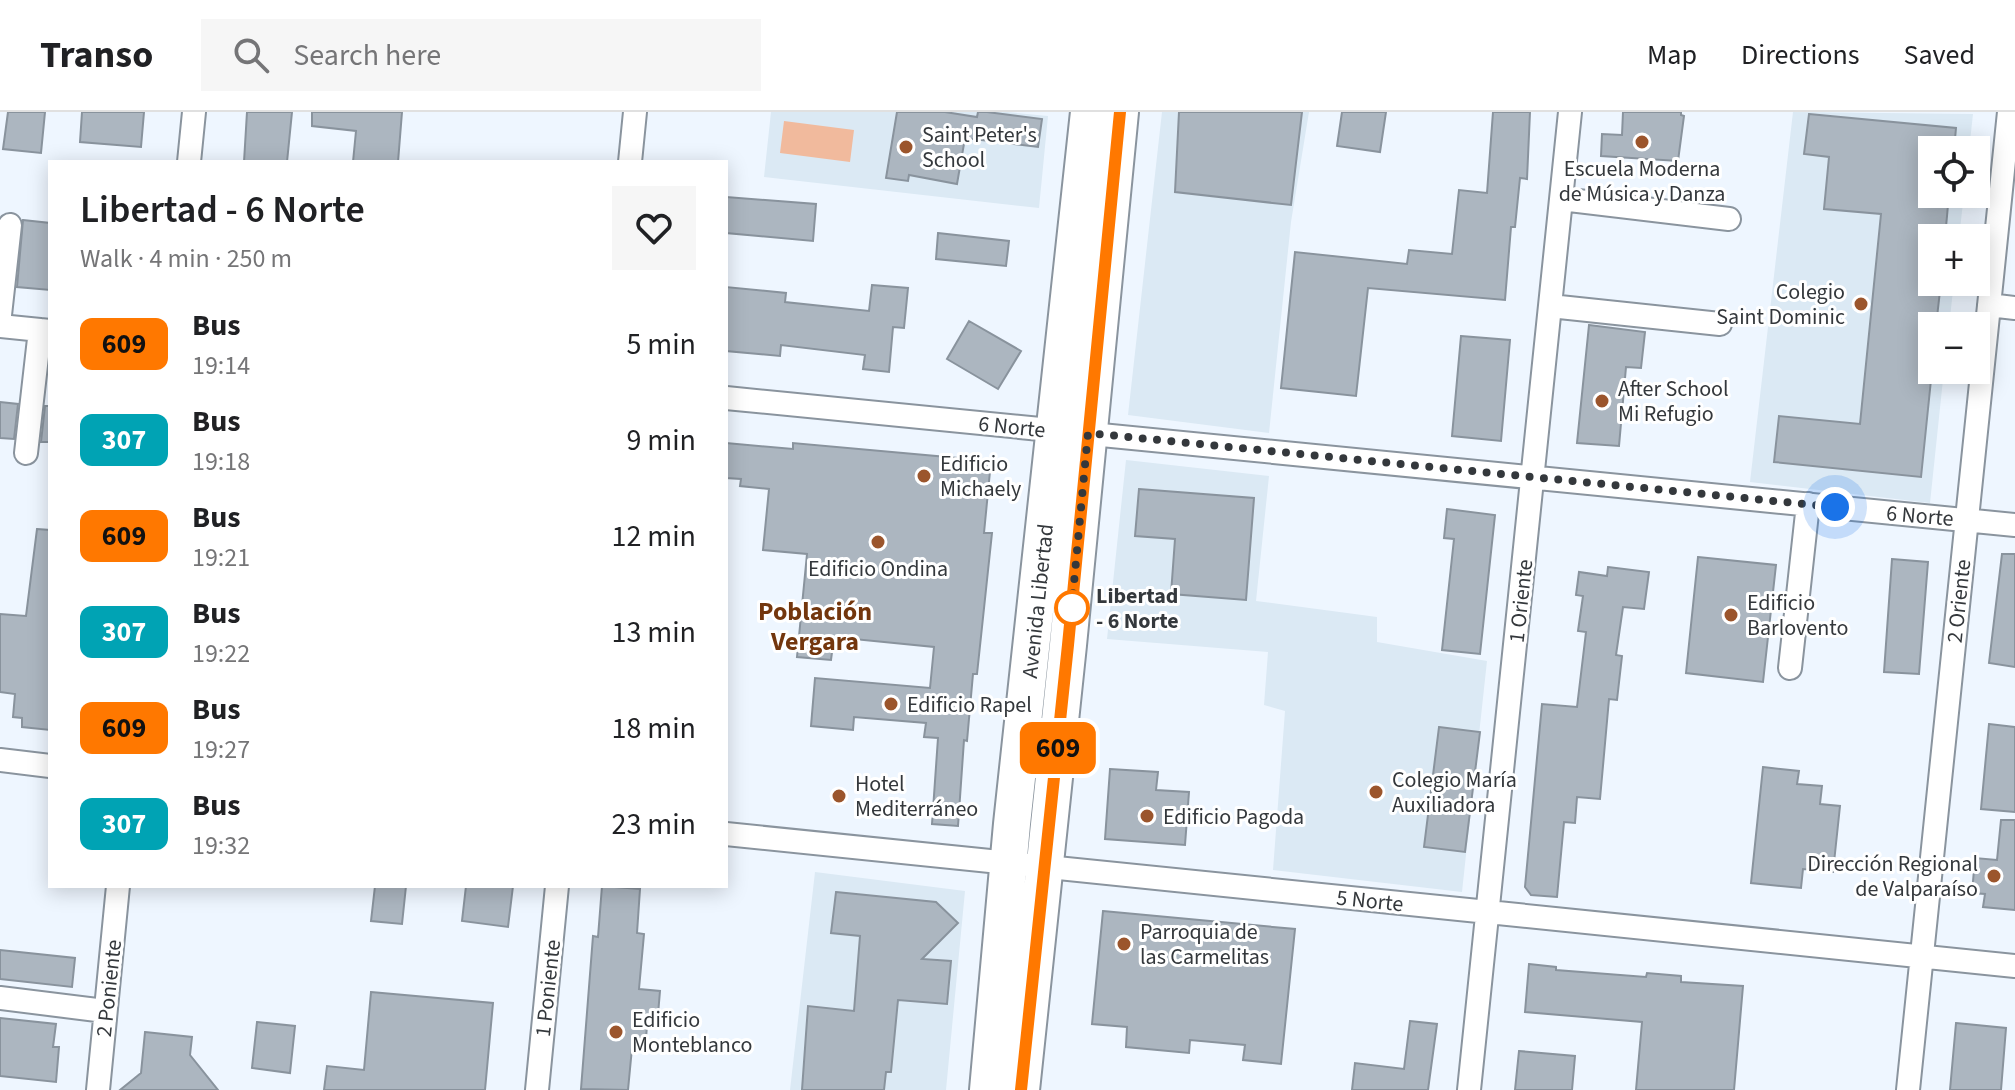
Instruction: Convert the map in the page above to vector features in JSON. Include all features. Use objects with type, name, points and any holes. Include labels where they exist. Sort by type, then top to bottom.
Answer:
[{"type":"main road","name":"Avenida Libertad","points":[[1021,1090],[1045,867],[1089,112]]},
{"type":"main road","name":"Avenida Libertad","points":[[988,1090],[1008,863],[1120,112]]},
{"type":"street","points":[[189,160],[194,112]]},
{"type":"street","points":[[630,160],[635,112]]},
{"type":"street","name":"1 Oriente","points":[[1469,1090],[1570,112]]},
{"type":"street","name":"2 Oriente","points":[[1908,1090],[2009,112]]},
{"type":"street","points":[[1561,199],[1729,219]]},
{"type":"street","points":[[0,315],[10,225]]},
{"type":"street","points":[[1989,305],[2015,308]]},
{"type":"street","points":[[1550,306],[1720,324]]},
{"type":"street","points":[[0,326],[45,331],[26,453]]},
{"type":"street","name":"6 Norte","points":[[728,398],[2015,525]]},
{"type":"street","points":[[1790,668],[1808,504]]},
{"type":"street","points":[[0,760],[48,766]]},
{"type":"street","name":"5 Norte","points":[[728,834],[2015,966]]},
{"type":"street","name":"2 Poniente","points":[[98,1090],[118,888]]},
{"type":"street","name":"1 Poniente","points":[[537,1090],[557,888]]},
{"type":"street","points":[[0,998],[105,1011]]},
{"type":"shaded area","name":"Saint Peter's School","points":[[771,112],[1007,112],[1048,116],[1039,208],[764,177]]},
{"type":"shaded area","points":[[1162,112],[1309,112],[1291,222],[1269,433],[1128,415]]},
{"type":"shaded area","name":"Colegio Saint Dominic","points":[[1793,112],[1973,114],[1971,136],[1918,136],[1918,208],[1962,208],[1961,224],[1918,224],[1918,296],[1952,296],[1951,312],[1918,312],[1918,384],[1943,384],[1930,503],[1750,482]]},
{"type":"shaded area","points":[[784,121],[854,130],[850,162],[780,153]]},
{"type":"shaded area","name":"Colegio María Auxiliadora","points":[[1126,460],[1269,476],[1256,601],[1377,617],[1377,642],[1487,661],[1462,892],[1273,870],[1285,711],[1264,705],[1268,652],[1107,639]]},
{"type":"shaded area","points":[[815,872],[965,891],[946,1090],[790,1090]]},
{"type":"building","points":[[8,112],[45,112],[41,153],[3,149]]},
{"type":"building","points":[[82,112],[144,112],[141,147],[80,142]]},
{"type":"building","points":[[247,112],[292,112],[287,160],[244,160]]},
{"type":"building","points":[[312,112],[402,112],[398,160],[353,160],[356,131],[312,126]]},
{"type":"building","points":[[897,112],[945,112],[977,117],[978,112],[987,112],[1042,119],[1038,147],[965,138],[957,184],[909,175],[908,181],[886,178]]},
{"type":"building","points":[[1179,112],[1302,112],[1291,205],[1175,192]]},
{"type":"building","points":[[1342,112],[1386,112],[1380,152],[1337,146]]},
{"type":"building","points":[[1493,112],[1530,112],[1527,179],[1520,178],[1515,227],[1511,227],[1505,300],[1368,288],[1356,396],[1281,388],[1295,252],[1407,264],[1409,250],[1452,254],[1459,190],[1487,193]]},
{"type":"building","name":"Escuela Moderna de Música y Danza","points":[[1623,112],[1681,112],[1684,116],[1678,161],[1601,156],[1602,134],[1622,135]]},
{"type":"building","points":[[1809,114],[1956,128],[1955,136],[1918,136],[1918,208],[1948,208],[1946,224],[1918,224],[1918,296],[1939,296],[1938,312],[1918,312],[1918,384],[1931,384],[1921,477],[1774,462],[1779,416],[1860,424],[1881,214],[1824,209],[1829,157],[1804,154]]},
{"type":"building","points":[[728,197],[816,204],[813,241],[728,233]]},
{"type":"building","points":[[23,220],[48,223],[48,290],[17,287]]},
{"type":"building","points":[[938,233],[1009,241],[1006,266],[936,259]]},
{"type":"building","points":[[872,285],[908,288],[904,328],[893,327],[889,372],[863,369],[865,355],[781,345],[780,356],[728,351],[728,287],[786,293],[785,302],[869,311]]},
{"type":"building","points":[[969,321],[1021,351],[998,389],[947,359]]},
{"type":"building","points":[[1589,325],[1645,332],[1641,368],[1626,367],[1619,446],[1577,443]]},
{"type":"building","points":[[1461,336],[1510,340],[1501,441],[1452,436]]},
{"type":"building","points":[[0,402],[18,404],[14,439],[0,438]]},
{"type":"building","points":[[45,406],[48,406],[48,442],[41,442]]},
{"type":"building","points":[[728,443],[793,449],[793,443],[991,461],[984,533],[992,533],[977,674],[973,674],[967,741],[964,740],[958,826],[932,824],[938,738],[924,737],[926,723],[854,717],[853,730],[811,726],[815,678],[930,688],[934,647],[834,637],[831,660],[797,657],[807,554],[763,550],[769,489],[740,486],[741,479],[728,478]]},
{"type":"building","points":[[1139,489],[1254,498],[1246,600],[1171,594],[1175,539],[1135,536]]},
{"type":"building","points":[[1447,509],[1495,515],[1480,654],[1442,650],[1454,539],[1444,538]]},
{"type":"building","points":[[37,529],[48,530],[48,730],[22,727],[22,718],[13,717],[15,694],[0,692],[0,614],[26,616]]},
{"type":"building","points":[[2002,554],[2015,554],[2015,667],[1989,663]]},
{"type":"building","name":"Edificio Barlovento","points":[[1698,557],[1776,565],[1763,682],[1686,673]]},
{"type":"building","points":[[1892,559],[1928,562],[1919,674],[1884,672]]},
{"type":"building","points":[[1608,567],[1649,572],[1644,609],[1623,607],[1616,655],[1622,656],[1617,700],[1609,699],[1600,799],[1577,797],[1575,823],[1564,822],[1557,897],[1531,895],[1525,887],[1542,704],[1577,707],[1586,632],[1578,631],[1583,596],[1576,595],[1579,572],[1607,576]]},
{"type":"building","points":[[1989,724],[2015,727],[2015,812],[1981,809]]},
{"type":"building","points":[[1439,727],[1480,732],[1465,852],[1424,847]]},
{"type":"building","points":[[1763,767],[1799,771],[1797,784],[1822,786],[1820,804],[1840,806],[1833,872],[1803,869],[1801,888],[1751,883]]},
{"type":"building","name":"Edificio Pagoda","points":[[1110,769],[1158,772],[1156,790],[1189,792],[1185,845],[1105,839]]},
{"type":"building","name":"Dirección Regional de Valparaíso","points":[[2001,820],[2015,820],[2015,910],[1983,907],[1985,894],[1972,893],[1975,858],[1997,860]]},
{"type":"building","points":[[375,888],[406,888],[402,924],[371,921]]},
{"type":"building","points":[[466,888],[513,888],[508,927],[462,921]]},
{"type":"building","points":[[602,888],[640,889],[637,933],[644,934],[639,989],[660,991],[657,1026],[647,1025],[646,1039],[638,1038],[637,1048],[632,1048],[628,1090],[581,1089],[593,936],[598,937]]},
{"type":"building","points":[[836,892],[936,902],[958,923],[922,959],[951,961],[947,1004],[898,1000],[891,1072],[886,1072],[884,1090],[802,1090],[808,1006],[854,1011],[860,936],[831,933]]},
{"type":"building","points":[[1103,911],[1295,929],[1281,1064],[1243,1060],[1245,1045],[1190,1040],[1189,1053],[1126,1047],[1127,1027],[1092,1024]]},
{"type":"building","points":[[0,950],[75,958],[72,987],[0,979]]},
{"type":"building","points":[[1529,964],[1556,967],[1556,970],[1646,977],[1647,973],[1681,976],[1681,982],[1743,986],[1734,1090],[1636,1090],[1642,1022],[1525,1012]]},
{"type":"building","points":[[371,992],[493,1003],[485,1090],[324,1090],[327,1066],[364,1070]]},
{"type":"building","points":[[0,1018],[56,1024],[53,1047],[59,1047],[56,1082],[0,1076]]},
{"type":"building","points":[[1410,1021],[1437,1024],[1428,1090],[1352,1090],[1355,1063],[1404,1069]]},
{"type":"building","points":[[257,1022],[295,1026],[290,1073],[252,1068]]},
{"type":"building","points":[[1956,1023],[2006,1028],[2001,1090],[1950,1090]]},
{"type":"building","points":[[145,1032],[192,1037],[190,1055],[218,1090],[120,1090],[141,1073]]},
{"type":"building","points":[[1519,1051],[1575,1056],[1572,1090],[1515,1090]]},
{"type":"bus line","name":"609","points":[[1021,1090],[1120,112]]},
{"type":"place","name":"Escuela Moderna de Música y Danza","points":[[1642,142]]},
{"type":"place","name":"Saint Peter's School","points":[[906,147]]},
{"type":"place","name":"Colegio Saint Dominic","points":[[1861,304]]},
{"type":"place","name":"After School Mi Refugio","points":[[1602,401]]},
{"type":"place","name":"Edificio Michaely","points":[[924,476]]},
{"type":"place","name":"Edificio Ondina","points":[[878,542]]},
{"type":"place","name":"Libertad - 6 Norte","points":[[1072,608]]},
{"type":"place","name":"Edificio Barlovento","points":[[1731,615]]},
{"type":"place","name":"Edificio Rapel","points":[[891,704]]},
{"type":"place","name":"Colegio María Auxiliadora","points":[[1376,792]]},
{"type":"place","name":"Hotel Mediterráneo","points":[[839,796]]},
{"type":"place","name":"Edificio Pagoda","points":[[1147,816]]},
{"type":"place","name":"Dirección Regional de Valparaíso","points":[[1994,876]]},
{"type":"place","name":"Parroquia de las Carmelitas","points":[[1124,944]]},
{"type":"place","name":"Edificio Monteblanco","points":[[616,1032]]},
{"type":"district","name":"Población Vergara","points":[[815,626]]},
{"type":"route","points":[[1072,608],[1071,615],[1088,433],[1835,507]]}]
